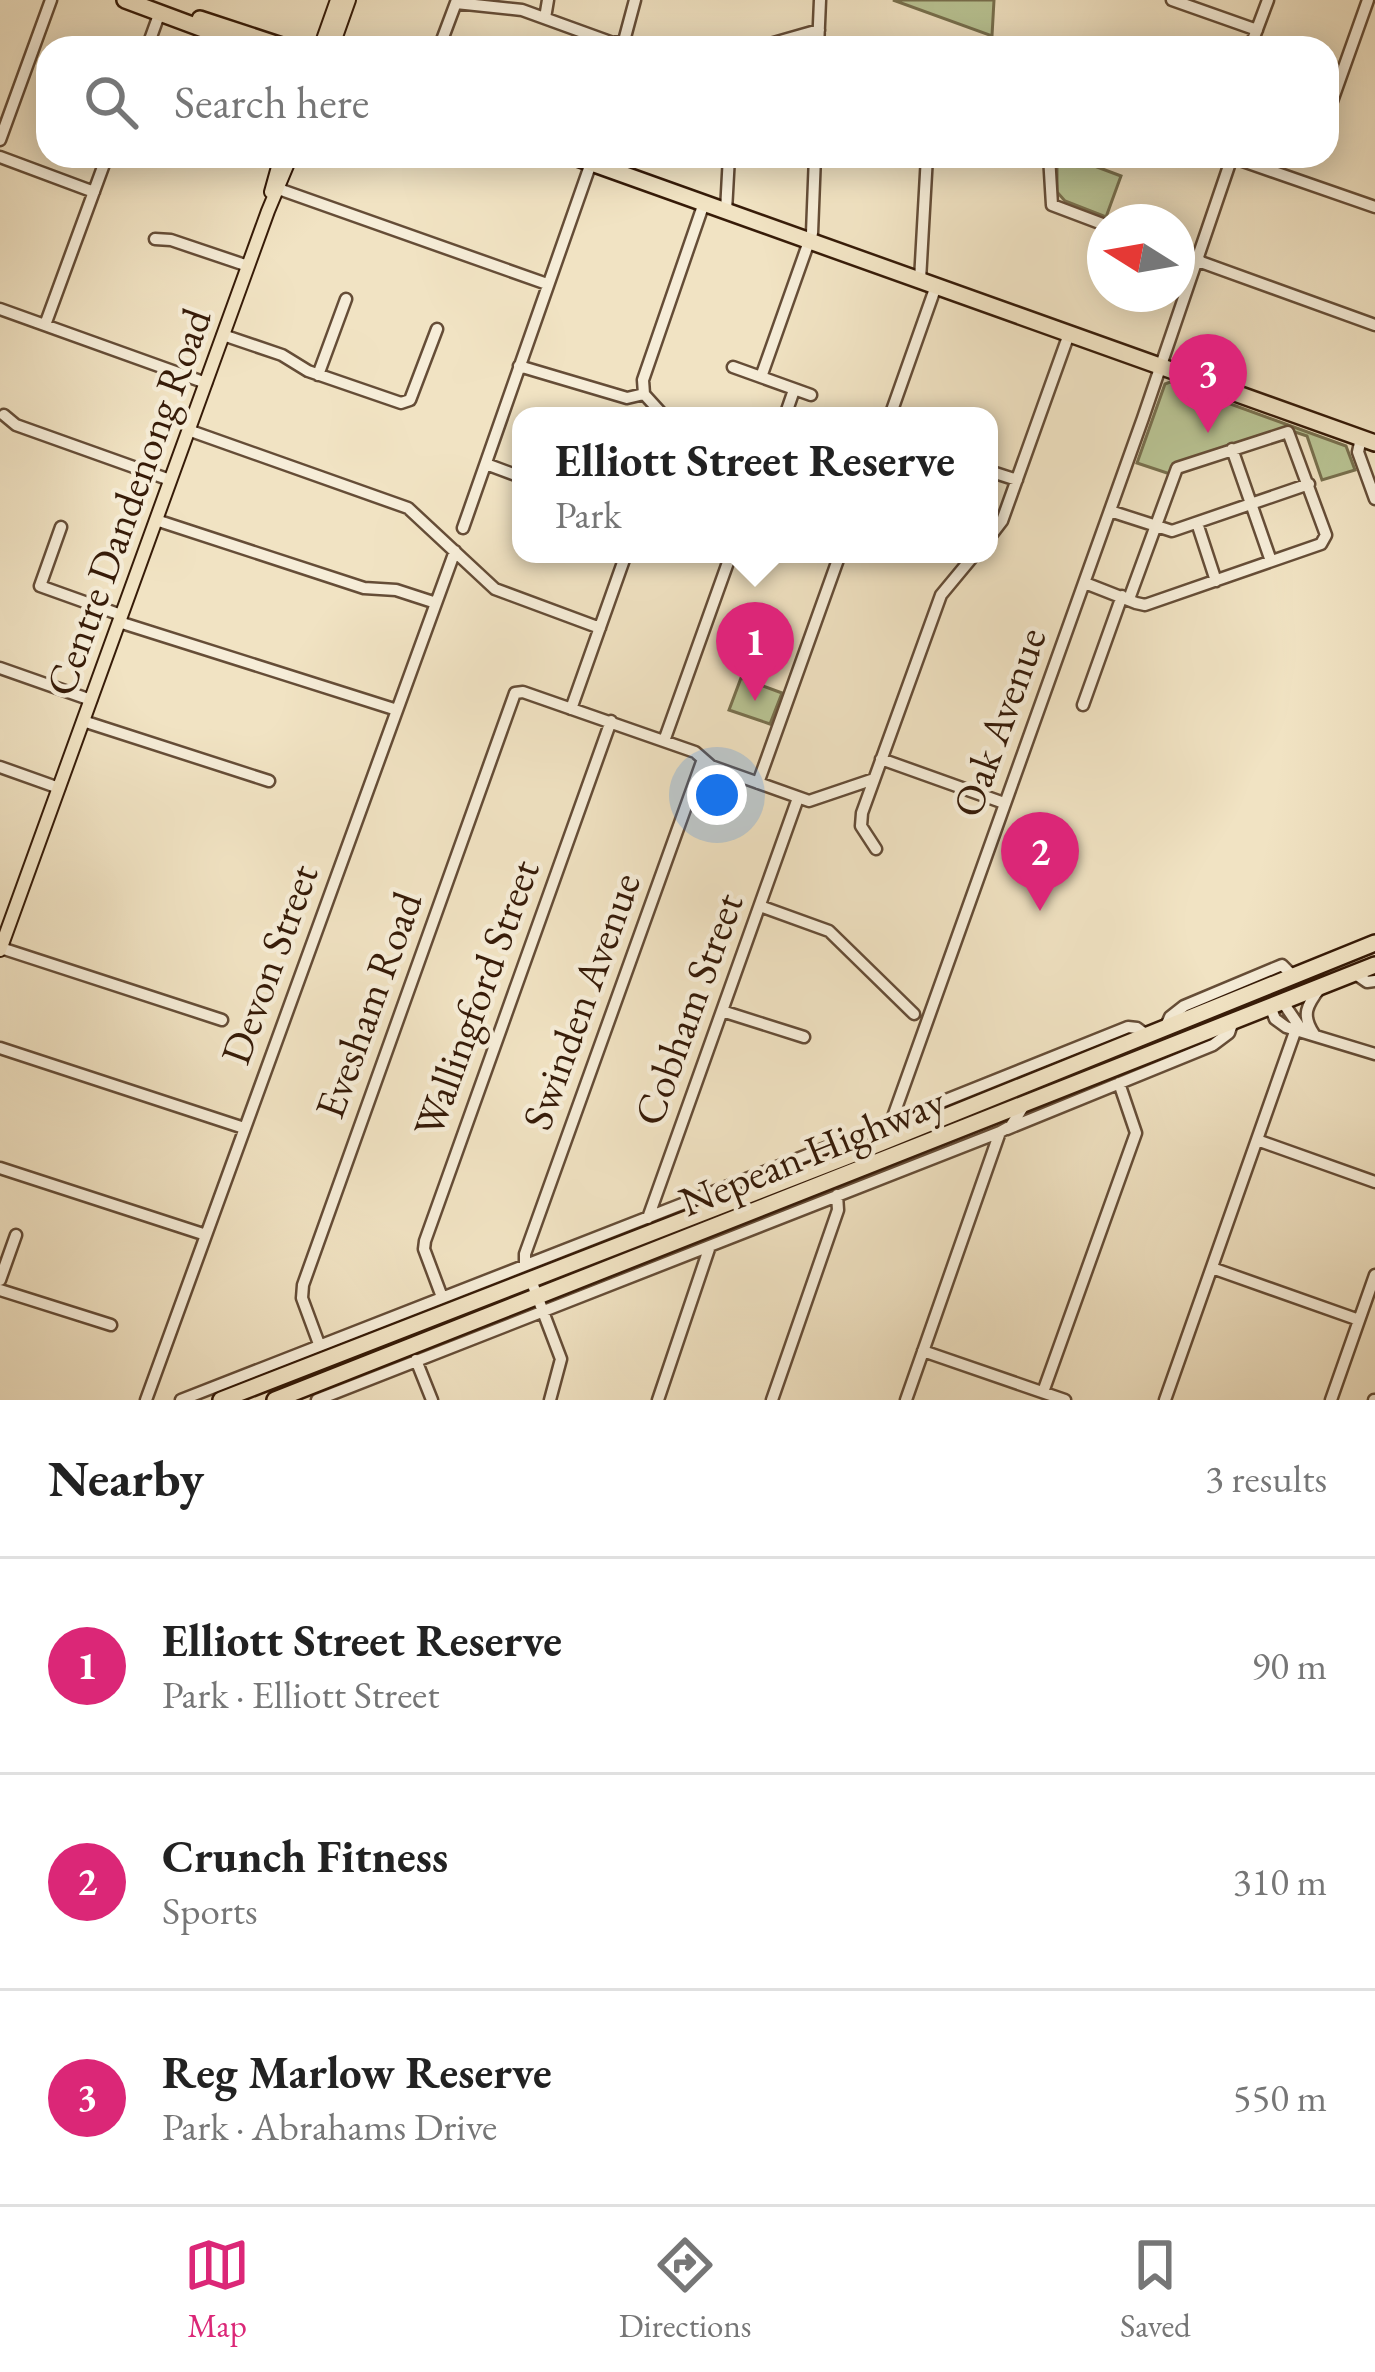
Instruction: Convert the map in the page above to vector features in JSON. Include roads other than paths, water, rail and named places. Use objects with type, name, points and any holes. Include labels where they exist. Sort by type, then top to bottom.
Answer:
[{"type":"highway","points":[[125,0],[251,36]]},
{"type":"highway","points":[[160,12],[218,36]]},
{"type":"highway","points":[[605,168],[1353,435],[1373,438]]},
{"type":"highway","name":"Nepean Highway","points":[[221,1400],[486,1298],[858,1172],[1024,1105],[1125,1055],[1148,1036],[1375,943]]},
{"type":"highway","points":[[1350,953],[1355,973]]},
{"type":"highway","name":"Nepean Highway","points":[[275,1400],[304,1395],[564,1268],[873,1144],[1021,1087],[1233,1022],[1375,965]]},
{"type":"highway","points":[[1266,987],[1276,1004]]},
{"type":"highway","points":[[851,1155],[858,1172]]},
{"type":"main road","points":[[324,36],[337,0]]},
{"type":"main road","points":[[336,36],[350,0]]},
{"type":"main road","name":"Centre Dandenong Road","points":[[0,949],[282,168]]},
{"type":"street","points":[[38,36],[51,0]]},
{"type":"street","points":[[545,18],[548,0]]},
{"type":"street","points":[[629,36],[635,0]]},
{"type":"street","points":[[819,36],[820,0]]},
{"type":"street","points":[[1172,0],[1257,30]]},
{"type":"street","points":[[1255,36],[1268,0]]},
{"type":"street","points":[[1339,81],[1367,0]]},
{"type":"street","points":[[443,36],[456,2],[522,10],[595,36]]},
{"type":"street","points":[[151,36],[160,12]]},
{"type":"street","points":[[798,36],[819,30]]},
{"type":"street","points":[[0,140],[36,41]]},
{"type":"street","points":[[0,157],[94,191]]},
{"type":"street","points":[[45,325],[103,168]]},
{"type":"street","points":[[463,528],[589,168]]},
{"type":"street","points":[[726,211],[728,168]]},
{"type":"street","points":[[761,377],[810,241],[814,168]]},
{"type":"street","points":[[893,407],[928,283],[927,168]]},
{"type":"street","points":[[1049,168],[1052,205],[1087,218]]},
{"type":"street","name":"Oak Avenue","points":[[873,1144],[898,1099],[1199,261],[1227,168]]},
{"type":"street","points":[[1262,168],[1375,207]]},
{"type":"street","points":[[276,188],[547,284]]},
{"type":"street","points":[[656,407],[644,394],[644,373],[704,203]]},
{"type":"street","points":[[154,239],[171,240],[248,266]]},
{"type":"street","points":[[1195,259],[1375,325]]},
{"type":"street","points":[[318,375],[346,298]]},
{"type":"street","points":[[0,309],[206,383]]},
{"type":"street","points":[[223,335],[284,356],[318,375],[406,403],[436,329]]},
{"type":"street","points":[[998,526],[1069,334]]},
{"type":"street","points":[[519,366],[627,398],[644,394]]},
{"type":"street","points":[[733,367],[812,395]]},
{"type":"street","points":[[787,407],[794,390]]},
{"type":"street","points":[[4,415],[16,425],[170,480]]},
{"type":"street","points":[[188,430],[408,508],[502,593],[600,628]]},
{"type":"street","points":[[1083,705],[1125,598],[1177,468],[1283,431],[1291,434],[1324,540],[1145,605],[1125,598],[1085,583]]},
{"type":"street","points":[[1353,435],[1361,438],[1358,452],[1375,499]]},
{"type":"street","points":[[1232,449],[1271,561]]},
{"type":"street","points":[[486,464],[512,474]]},
{"type":"street","points":[[998,473],[1017,480]]},
{"type":"street","points":[[1110,511],[1172,532],[1309,484]]},
{"type":"street","points":[[156,520],[364,588],[396,590],[436,603]]},
{"type":"street","points":[[1197,523],[1216,580]]},
{"type":"street","points":[[61,527],[40,586],[120,618],[397,710]]},
{"type":"street","name":"Devon Street","points":[[146,1400],[455,551]]},
{"type":"street","points":[[623,563],[571,709],[695,752],[711,766],[798,798],[812,801],[874,779]]},
{"type":"street","points":[[664,741],[728,563]]},
{"type":"street","points":[[758,783],[837,563]]},
{"type":"street","points":[[876,849],[860,822],[941,595],[968,563]]},
{"type":"street","points":[[0,668],[91,700]]},
{"type":"street","name":"Evesham Road","points":[[320,1344],[302,1298],[303,1285],[514,695],[520,692],[571,709]]},
{"type":"street","points":[[83,721],[269,781]]},
{"type":"street","name":"Wallingford Street","points":[[442,1297],[424,1240],[610,721]]},
{"type":"street","name":"Swinden Avenue","points":[[533,1284],[525,1254],[703,759]]},
{"type":"street","points":[[881,759],[1004,803]]},
{"type":"street","points":[[0,767],[59,788]]},
{"type":"street","name":"Cobham Street","points":[[634,1240],[648,1218],[798,798]]},
{"type":"street","points":[[760,906],[829,931],[914,1014]]},
{"type":"street","points":[[0,949],[222,1020]]},
{"type":"street","points":[[1165,1030],[1170,1017],[1184,1006],[1282,965],[1293,976]]},
{"type":"street","points":[[1355,973],[1367,982],[1375,981]]},
{"type":"street","points":[[1165,1400],[1257,1140],[1307,1022],[1306,1009],[1322,986]]},
{"type":"street","points":[[1276,1004],[1304,1030],[1375,1054]]},
{"type":"street","points":[[722,1011],[804,1037]]},
{"type":"street","points":[[533,1284],[710,1246],[1218,1042],[1233,1022]]},
{"type":"street","points":[[898,1099],[896,1113],[916,1129],[936,1104],[1034,1064],[1132,1026],[1148,1036]]},
{"type":"street","points":[[0,1048],[244,1128]]},
{"type":"street","points":[[1021,1087],[1034,1064]]},
{"type":"street","points":[[1034,1394],[1136,1132],[1119,1083]]},
{"type":"street","points":[[906,1400],[993,1152],[1003,1130],[1024,1105]]},
{"type":"street","points":[[958,1132],[990,1142],[993,1152]]},
{"type":"street","points":[[317,1400],[416,1360],[533,1284],[648,1218],[838,1143],[852,1139],[873,1144]]},
{"type":"street","points":[[1257,1140],[1375,1182]]},
{"type":"street","points":[[0,1168],[206,1234]]},
{"type":"street","points":[[772,1400],[838,1210],[837,1195]]},
{"type":"street","points":[[0,1280],[16,1235]]},
{"type":"street","points":[[658,1400],[710,1246]]},
{"type":"street","points":[[1212,1268],[1359,1320]]},
{"type":"street","points":[[181,1400],[512,1270]]},
{"type":"street","points":[[512,1270],[533,1284],[561,1359],[550,1400]]},
{"type":"street","points":[[486,1298],[512,1270]]},
{"type":"street","points":[[1331,1400],[1375,1274]]},
{"type":"street","points":[[0,1290],[111,1325]]},
{"type":"street","points":[[923,1352],[1034,1394],[1065,1400]]},
{"type":"street","points":[[416,1360],[432,1400]]},
{"type":"place","name":"Reg Marlow Reserve","points":[[1208,433]]},
{"type":"place","name":"Elliott Street Reserve","points":[[755,701]]},
{"type":"place","name":"Crunch Fitness","points":[[1040,911]]}]
